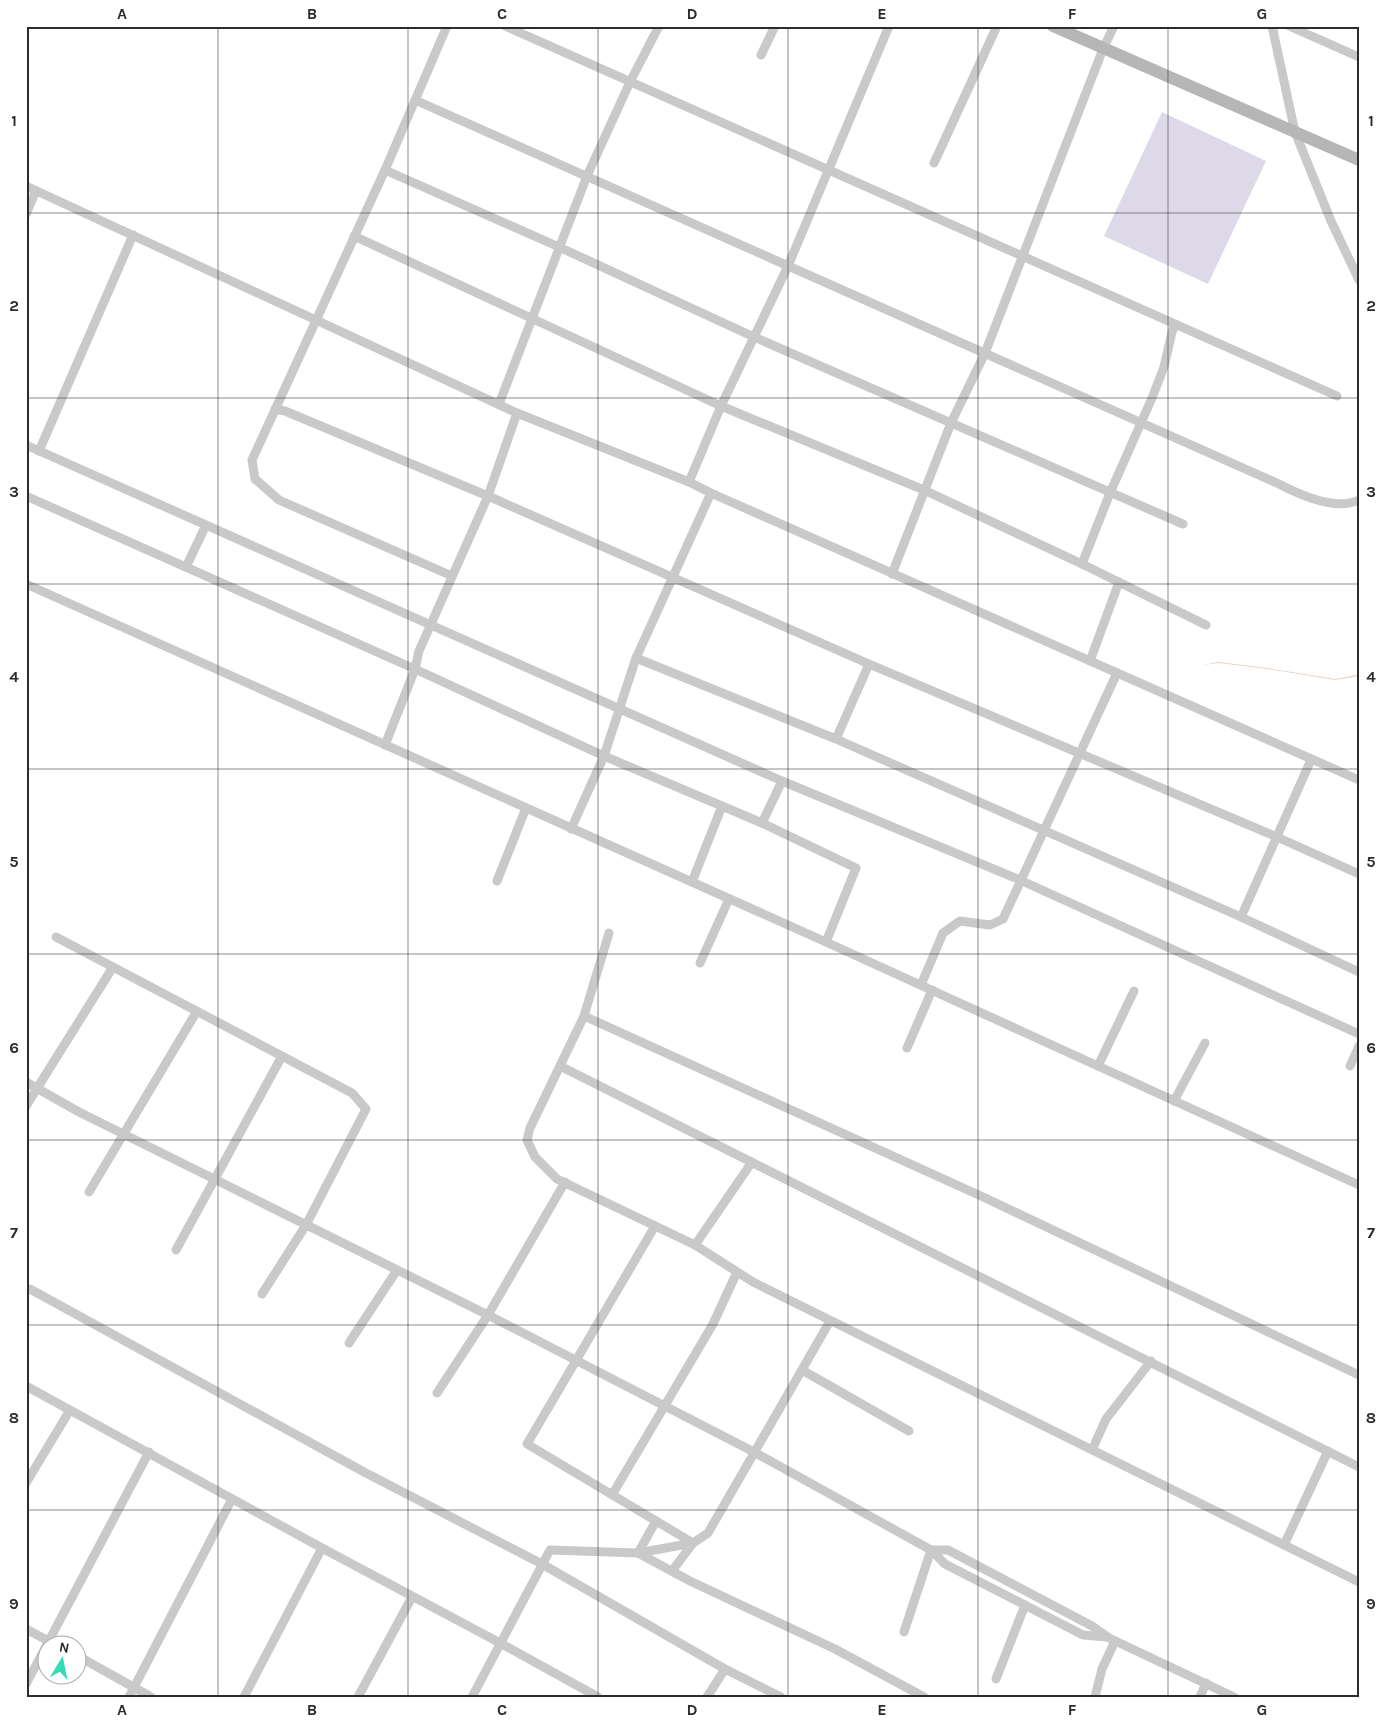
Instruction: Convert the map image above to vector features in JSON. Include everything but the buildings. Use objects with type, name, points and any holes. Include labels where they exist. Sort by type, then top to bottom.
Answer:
[{"type":"street","points":[[447,26],[385,170],[252,460],[255,479],[280,500],[452,576]]},
{"type":"street","points":[[505,26],[1337,396]]},
{"type":"street","points":[[500,404],[587,176],[630,82],[659,26]]},
{"type":"street","points":[[761,55],[775,26]]},
{"type":"street","points":[[689,482],[721,406],[788,266],[889,26]]},
{"type":"street","points":[[934,163],[998,26]]},
{"type":"street","points":[[1053,26],[1103,50],[1359,160]]},
{"type":"street","points":[[892,574],[951,423],[985,353],[1114,26]]},
{"type":"street","points":[[1272,26],[1295,132],[1330,221],[1359,280]]},
{"type":"street","points":[[1288,26],[1359,57]]},
{"type":"street","points":[[415,100],[1141,422],[1304,497],[1351,504],[1359,500]]},
{"type":"street","points":[[385,170],[559,247],[754,337],[1183,524]]},
{"type":"street","points":[[26,186],[517,413],[689,482],[892,574],[1359,780]]},
{"type":"street","points":[[26,214],[36,191]]},
{"type":"street","points":[[39,450],[134,235]]},
{"type":"street","points":[[354,236],[721,406],[924,490],[1206,625]]},
{"type":"street","points":[[1082,564],[1164,367],[1175,324]]},
{"type":"street","points":[[276,409],[285,410],[488,496],[869,664],[1277,837],[1359,874]]},
{"type":"street","points":[[385,745],[415,669],[419,651],[488,496],[517,413]]},
{"type":"street","points":[[26,445],[782,781],[1020,880],[1359,1034]]},
{"type":"street","points":[[571,829],[604,756],[636,658],[711,493]]},
{"type":"street","points":[[26,496],[415,669],[604,756],[762,823],[856,868],[826,942]]},
{"type":"street","points":[[186,567],[206,525]]},
{"type":"street","points":[[1090,661],[1119,582]]},
{"type":"street","points":[[26,584],[729,898],[1359,1185]]},
{"type":"street","points":[[636,658],[836,739],[1241,917],[1359,972]]},
{"type":"street","points":[[836,739],[869,664]]},
{"type":"street","points":[[921,985],[944,933],[960,921],[990,925],[1003,919],[1117,673]]},
{"type":"street","points":[[1241,917],[1311,760]]},
{"type":"street","points":[[762,823],[782,781]]},
{"type":"street","points":[[692,882],[722,806]]},
{"type":"street","points":[[497,881],[526,808]]},
{"type":"street","points":[[700,963],[729,898]]},
{"type":"street","points":[[609,933],[584,1016],[530,1128],[527,1140],[535,1156],[557,1178],[695,1245],[753,1282],[830,1321],[1359,1582]]},
{"type":"street","points":[[56,937],[352,1093],[366,1108],[306,1225],[262,1294]]},
{"type":"street","points":[[26,1106],[113,967]]},
{"type":"street","points":[[907,1048],[932,990]]},
{"type":"street","points":[[1098,1066],[1134,991]]},
{"type":"street","points":[[89,1192],[197,1011]]},
{"type":"street","points":[[584,1016],[990,1200],[1359,1375]]},
{"type":"street","points":[[1174,1101],[1205,1043]]},
{"type":"street","points":[[1350,1066],[1359,1046]]},
{"type":"street","points":[[176,1250],[216,1180],[282,1056]]},
{"type":"street","points":[[560,1066],[1359,1467]]},
{"type":"street","points":[[26,1082],[124,1134],[397,1270],[754,1452],[932,1550],[945,1564],[1024,1605],[1083,1635],[1112,1639]]},
{"type":"street","points":[[695,1245],[752,1162]]},
{"type":"street","points":[[437,1393],[488,1316],[565,1182]]},
{"type":"street","points":[[655,1226],[527,1444],[693,1543]]},
{"type":"street","points":[[349,1343],[397,1270]]},
{"type":"street","points":[[612,1495],[714,1324],[737,1272]]},
{"type":"street","points":[[30,1289],[364,1472],[542,1564],[725,1668],[781,1697]]},
{"type":"street","points":[[672,1571],[693,1543],[708,1533],[830,1321]]},
{"type":"street","points":[[1092,1450],[1106,1419],[1151,1361]]},
{"type":"street","points":[[802,1370],[909,1432]]},
{"type":"street","points":[[26,1386],[412,1597],[502,1644],[587,1694],[598,1697]]},
{"type":"street","points":[[26,1484],[70,1410]]},
{"type":"street","points":[[1284,1545],[1328,1451]]},
{"type":"street","points":[[57,1636],[149,1452]]},
{"type":"street","points":[[129,1697],[232,1499]]},
{"type":"street","points":[[638,1553],[656,1521]]},
{"type":"street","points":[[472,1697],[502,1644],[550,1550],[638,1553],[693,1543]]},
{"type":"street","points":[[244,1697],[322,1548]]},
{"type":"street","points":[[904,1632],[932,1550]]},
{"type":"street","points":[[932,1550],[948,1550],[1092,1626],[1112,1639],[1234,1697]]},
{"type":"street","points":[[638,1553],[835,1649],[924,1697]]},
{"type":"street","points":[[358,1697],[412,1597]]},
{"type":"street","points":[[996,1679],[1024,1605]]},
{"type":"street","points":[[26,1629],[40,1636]]},
{"type":"street","points":[[1095,1697],[1112,1639]]},
{"type":"street","points":[[88,1662],[151,1697]]},
{"type":"street","points":[[26,1684],[38,1666]]},
{"type":"street","points":[[707,1697],[725,1668]]},
{"type":"street","points":[[1200,1697],[1206,1683]]},
{"type":"shaded area","points":[[1162,112],[1266,161],[1208,284],[1104,236]]},
{"type":"shaded area","points":[[1218,662],[1335,679],[1359,676],[1335,680],[1219,663],[1203,665]]}]
